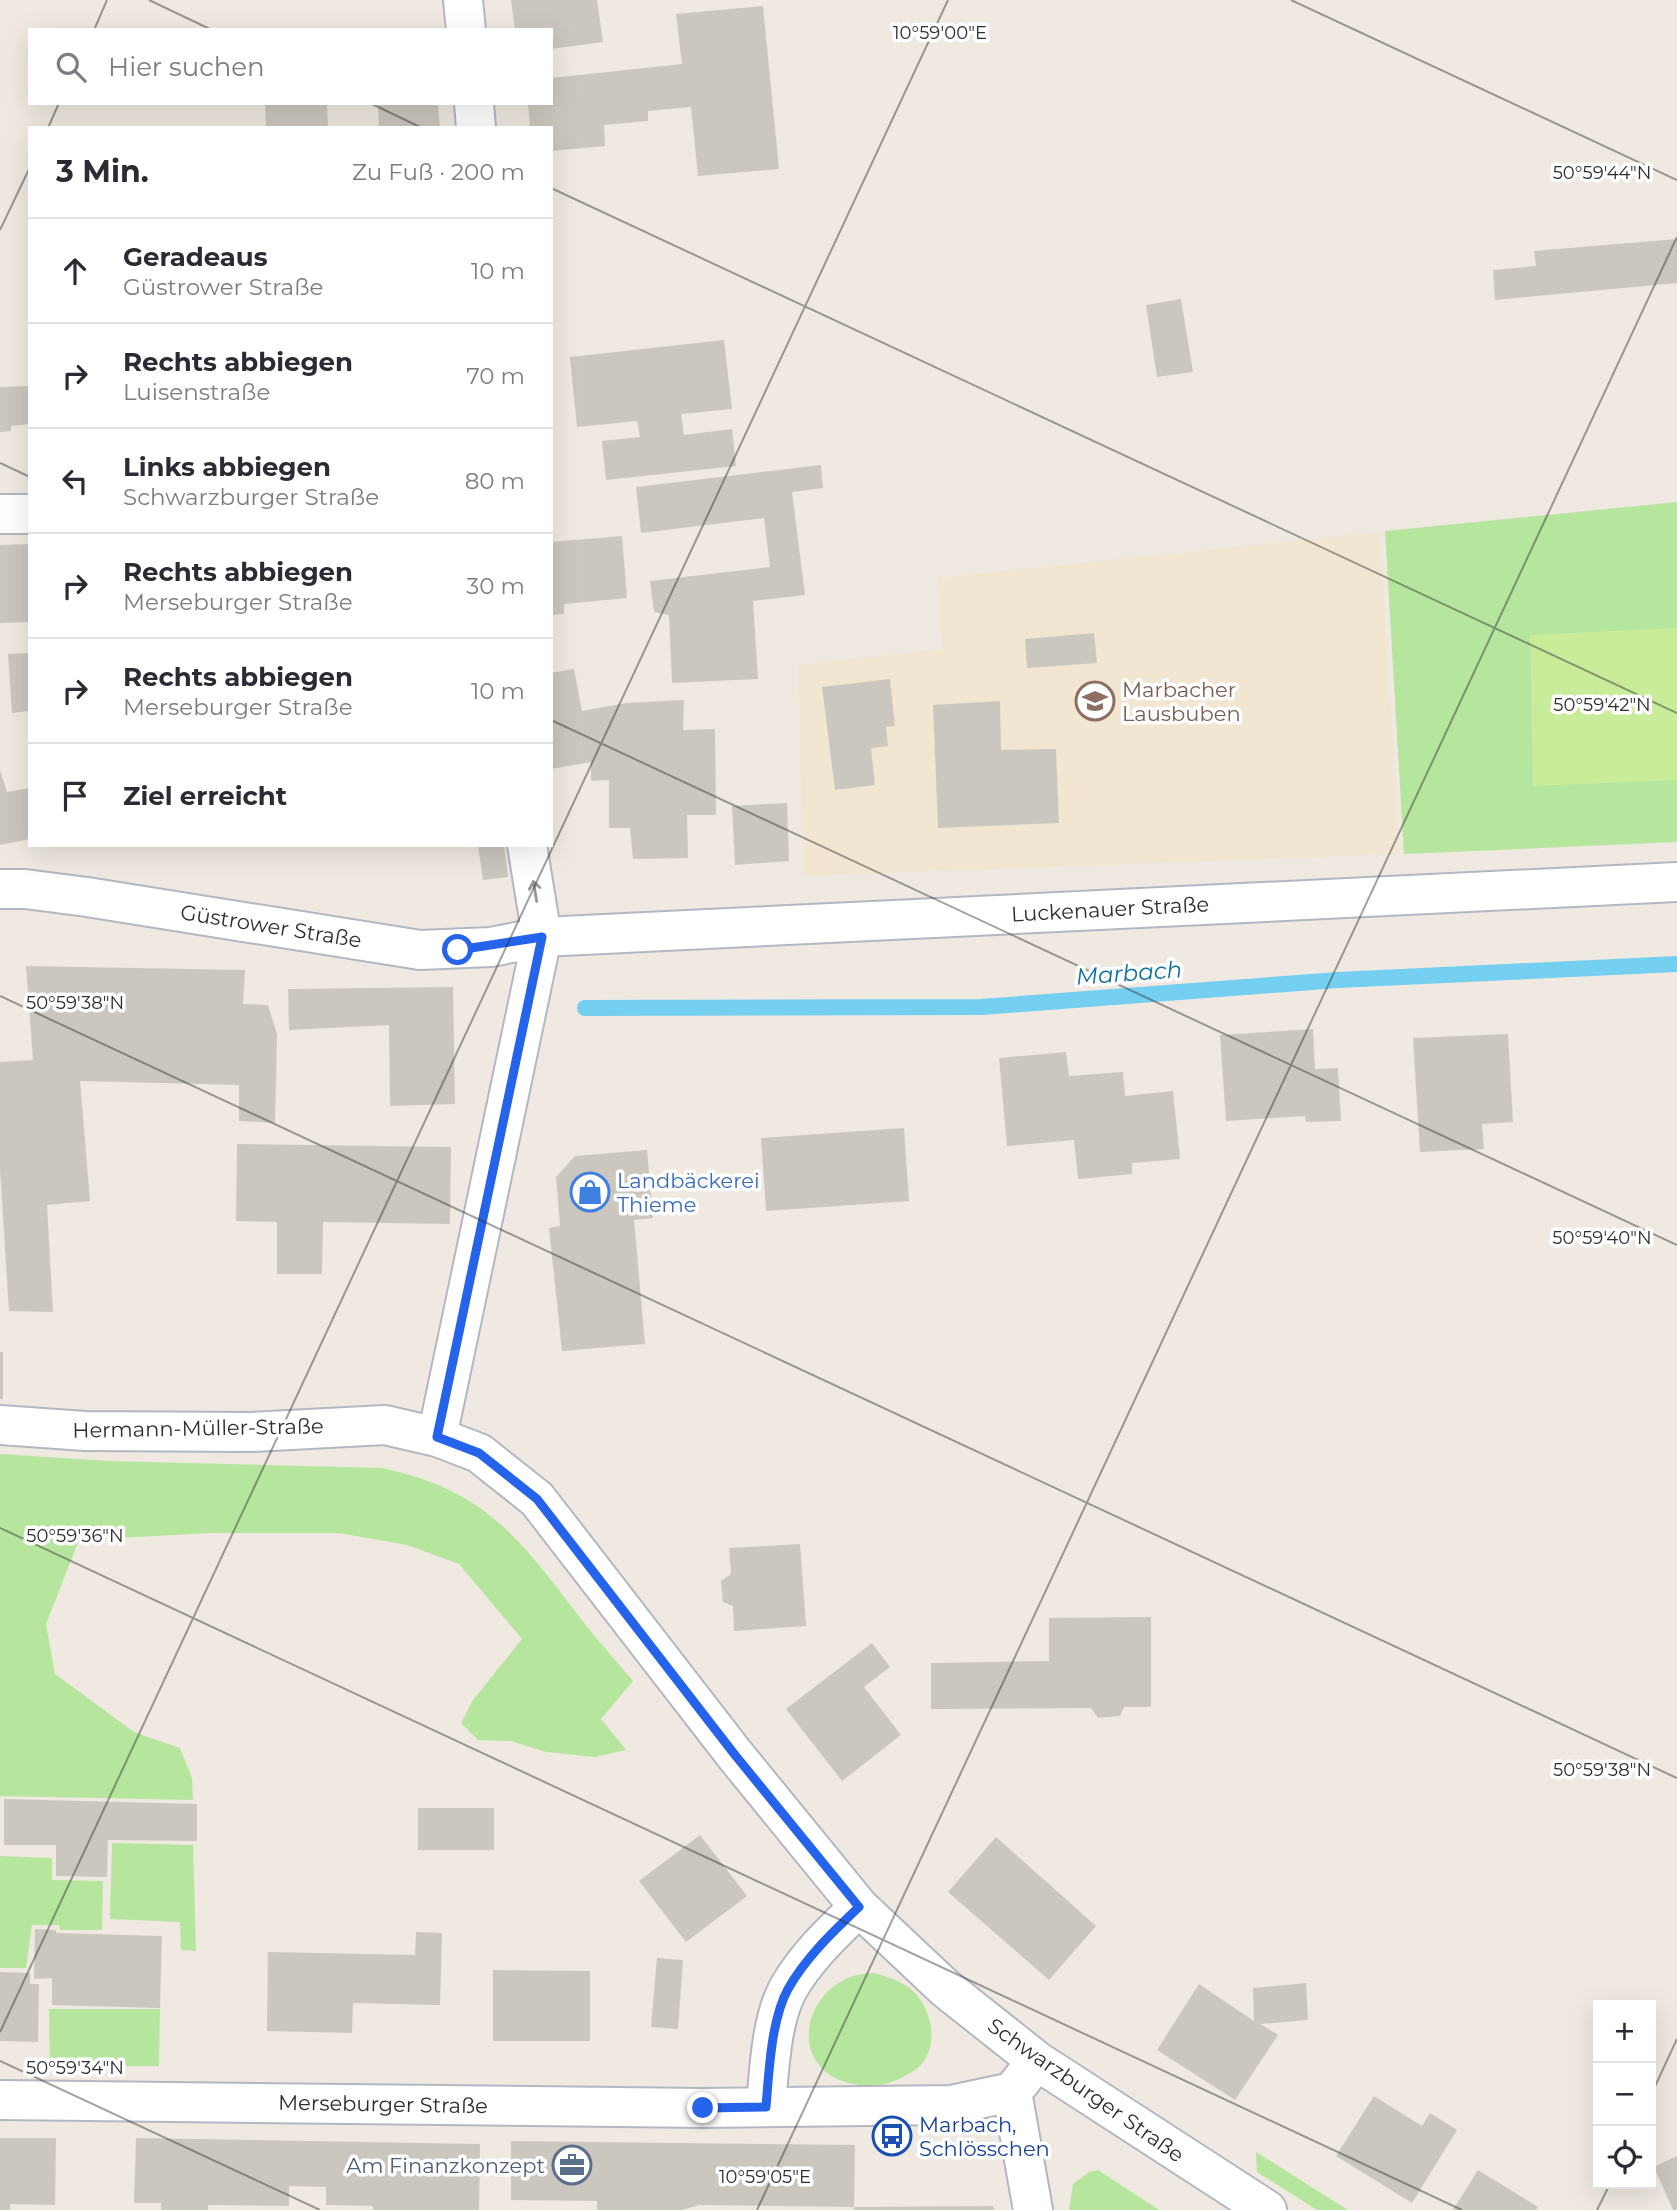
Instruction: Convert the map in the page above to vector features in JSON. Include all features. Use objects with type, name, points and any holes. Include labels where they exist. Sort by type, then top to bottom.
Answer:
[{"type":"street","points":[[463,0],[466,28]]},
{"type":"street","points":[[474,105],[476,126]]},
{"type":"street","points":[[0,514],[28,514]]},
{"type":"street","points":[[437,1437],[542,937],[527,847]]},
{"type":"street","name":"Luckenauer Straße","points":[[542,937],[1677,882]]},
{"type":"street","name":"Güstrower Straße","points":[[0,889],[25,889],[87,897],[420,950],[469,949],[542,937]]},
{"type":"street","name":"Hermann-Müller-Straße","points":[[0,1425],[85,1431],[252,1432],[385,1424],[437,1437]]},
{"type":"street","name":"Schwarzburger Straße","points":[[437,1437],[479,1453],[537,1499],[735,1755],[859,1907],[945,1989],[1037,2061],[1267,2210]]},
{"type":"street","points":[[766,2107],[772,2046],[786,1991],[818,1946],[859,1907]]},
{"type":"street","points":[[1033,2210],[1012,2092],[1037,2061]]},
{"type":"street","name":"Merseburger Straße","points":[[0,2100],[766,2107],[951,2105],[1012,2092]]},
{"type":"shaded area","name":"Marbacher Lausbuben","points":[[1380,532],[1400,854],[803,876],[798,665],[942,649],[937,578]]},
{"type":"green space","points":[[1677,502],[1677,842],[1404,854],[1385,531]]},
{"type":"green space","points":[[1677,628],[1677,780],[1533,786],[1530,635]]},
{"type":"green space","points":[[0,1454],[109,1461],[382,1468],[449,1490],[498,1522],[519,1542],[633,1681],[601,1719],[626,1750],[595,1757],[546,1752],[511,1741],[478,1740],[461,1723],[473,1700],[522,1639],[459,1564],[407,1545],[339,1533],[212,1533],[79,1540],[46,1624],[55,1674],[134,1732],[180,1748],[192,1778],[193,1800],[0,1796]]},
{"type":"green space","points":[[112,1843],[193,1845],[196,1951],[181,1950],[180,1922],[110,1919]]},
{"type":"green space","points":[[0,1856],[52,1858],[52,1880],[103,1881],[102,1930],[60,1930],[59,1925],[32,1925],[26,1968],[0,1968]]},
{"type":"green space","points":[[874,1973],[900,1982],[917,1995],[928,2016],[931,2040],[929,2051],[915,2070],[896,2080],[867,2086],[834,2077],[818,2063],[810,2045],[810,2025],[817,2006],[830,1989],[850,1977]]},
{"type":"green space","points":[[49,2009],[160,2009],[159,2066],[50,2066]]},
{"type":"green space","points":[[1256,2152],[1348,2210],[1317,2210],[1257,2172]]},
{"type":"green space","points":[[1098,2170],[1159,2210],[1069,2210],[1073,2184],[1089,2172]]},
{"type":"building","points":[[511,0],[597,0],[603,42],[553,49],[553,28],[515,28]]},
{"type":"building","points":[[763,6],[779,169],[698,176],[691,107],[648,111],[648,121],[604,125],[605,146],[553,151],[553,126],[530,126],[528,105],[553,105],[553,78],[682,64],[676,14]]},
{"type":"building","points":[[265,105],[327,105],[328,126],[266,126]]},
{"type":"building","points":[[378,105],[438,105],[440,126],[379,126]]},
{"type":"building","points":[[1677,239],[1677,283],[1495,300],[1493,270],[1536,266],[1534,251]]},
{"type":"building","points":[[1181,299],[1193,372],[1157,377],[1146,305]]},
{"type":"building","points":[[724,340],[732,409],[681,414],[684,435],[732,429],[736,466],[606,480],[602,441],[640,437],[637,421],[577,427],[570,357]]},
{"type":"building","points":[[28,386],[28,424],[11,426],[11,431],[0,432],[0,387]]},
{"type":"building","points":[[821,465],[823,488],[792,492],[805,595],[753,601],[758,679],[672,683],[669,615],[654,612],[650,581],[770,567],[764,518],[641,533],[636,487]]},
{"type":"building","points":[[622,536],[627,598],[564,604],[564,614],[553,615],[553,542]]},
{"type":"building","points":[[28,544],[28,622],[0,623],[0,545]]},
{"type":"building","points":[[1094,633],[1097,663],[1027,668],[1025,639]]},
{"type":"building","points":[[28,653],[28,711],[12,713],[8,654]]},
{"type":"building","points":[[574,669],[582,711],[626,703],[684,700],[683,730],[715,729],[716,815],[687,815],[688,858],[633,859],[630,828],[609,828],[609,780],[591,781],[591,762],[553,769],[553,673]]},
{"type":"building","points":[[890,679],[895,726],[886,727],[888,746],[871,748],[875,785],[835,790],[822,687]]},
{"type":"building","points":[[1000,701],[1001,750],[1056,749],[1059,823],[938,828],[933,705]]},
{"type":"building","points":[[0,770],[7,792],[28,788],[28,839],[0,845]]},
{"type":"building","points":[[787,803],[789,861],[735,865],[732,806]]},
{"type":"building","points":[[478,847],[504,847],[508,877],[483,880]]},
{"type":"building","points":[[26,966],[245,970],[243,1004],[268,1005],[277,1034],[275,1123],[239,1121],[239,1085],[80,1081],[90,1201],[47,1205],[53,1312],[9,1311],[0,1170],[0,1062],[33,1060]]},
{"type":"building","points":[[453,987],[455,1104],[390,1106],[389,1025],[289,1030],[288,989]]},
{"type":"building","points":[[1313,1029],[1315,1069],[1338,1068],[1341,1121],[1306,1122],[1305,1116],[1226,1121],[1220,1035]]},
{"type":"building","points":[[1508,1034],[1513,1122],[1482,1124],[1484,1149],[1420,1152],[1413,1038]]},
{"type":"building","points":[[1066,1052],[1069,1076],[1123,1072],[1125,1096],[1173,1091],[1180,1159],[1132,1163],[1132,1174],[1078,1179],[1074,1140],[1007,1146],[999,1058]]},
{"type":"building","points":[[904,1128],[909,1201],[766,1211],[761,1138]]},
{"type":"building","points":[[237,1144],[451,1147],[450,1224],[323,1222],[322,1274],[277,1274],[277,1222],[236,1221]]},
{"type":"building","points":[[647,1150],[653,1218],[634,1220],[645,1344],[562,1351],[549,1228],[560,1226],[556,1177],[575,1156]]},
{"type":"building","points":[[0,1352],[3,1352],[3,1399],[0,1399]]},
{"type":"building","points":[[800,1544],[806,1626],[734,1631],[733,1606],[723,1602],[721,1581],[731,1574],[729,1548]]},
{"type":"building","points":[[1151,1617],[1151,1707],[1124,1707],[1120,1716],[1098,1718],[1091,1708],[931,1709],[931,1663],[1049,1661],[1049,1618]]},
{"type":"building","points":[[872,1643],[890,1667],[864,1687],[901,1735],[842,1781],[786,1709]]},
{"type":"building","points":[[4,1799],[197,1804],[197,1841],[108,1840],[107,1877],[56,1876],[56,1845],[4,1845]]},
{"type":"building","points":[[418,1808],[494,1808],[494,1850],[418,1850]]},
{"type":"building","points":[[700,1835],[747,1896],[686,1942],[639,1881]]},
{"type":"building","points":[[996,1837],[1096,1926],[1049,1980],[948,1892]]},
{"type":"building","points":[[35,1929],[56,1930],[56,1933],[162,1936],[160,2008],[52,2005],[52,1978],[34,1979]]},
{"type":"building","points":[[416,1932],[442,1933],[440,2005],[353,2003],[352,2033],[267,2031],[268,1952],[415,1955]]},
{"type":"building","points":[[657,1958],[683,1960],[678,2029],[651,2027]]},
{"type":"building","points":[[493,1970],[590,1971],[590,2041],[493,2041]]},
{"type":"building","points":[[0,1972],[30,1973],[30,1984],[39,1984],[38,2042],[0,2041]]},
{"type":"building","points":[[1306,1983],[1308,2020],[1260,2024],[1278,2035],[1235,2100],[1157,2050],[1199,1984],[1254,2021],[1253,1988]]},
{"type":"building","points":[[1374,2096],[1422,2126],[1430,2113],[1457,2130],[1412,2203],[1336,2156]]},
{"type":"building","points":[[0,2138],[56,2138],[55,2205],[10,2204],[10,2210],[0,2210]]},
{"type":"building","points":[[136,2138],[480,2144],[479,2210],[373,2210],[373,2206],[326,2205],[326,2187],[289,2186],[289,2206],[208,2205],[208,2210],[161,2210],[161,2203],[134,2203]]},
{"type":"building","points":[[511,2141],[855,2145],[854,2207],[699,2205],[682,2210],[597,2210],[597,2201],[511,2200]]},
{"type":"building","points":[[1677,2156],[1677,2210],[1673,2210],[1656,2166]]},
{"type":"building","points":[[1478,2170],[1538,2207],[1536,2210],[1453,2210]]},
{"type":"building","points":[[993,2206],[994,2210],[854,2210],[854,2207]]},
{"type":"waterway","name":"Marbach","points":[[585,1008],[981,1007],[1338,980],[1677,964]]},
{"type":"place","name":"Marbacher Lausbuben","points":[[1095,701]]},
{"type":"place","name":"Landbäckerei Thieme","points":[[590,1192]]},
{"type":"place","name":"Marbach, Schlösschen","points":[[892,2136]]},
{"type":"place","name":"Am Finanzkonzept","points":[[572,2165]]},
{"type":"route","points":[[458,950],[542,937],[437,1437],[479,1453],[537,1499],[735,1755],[859,1907],[818,1946],[786,1991],[772,2046],[766,2107],[703,2108]]}]
